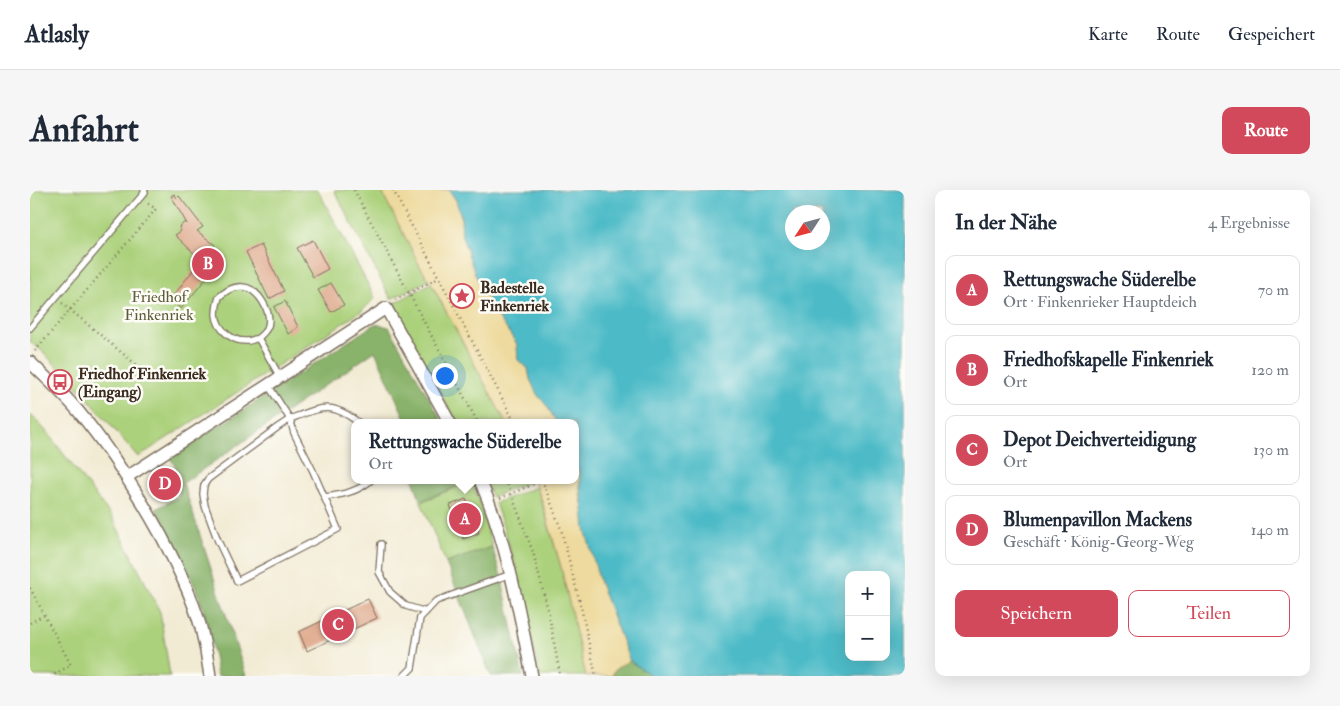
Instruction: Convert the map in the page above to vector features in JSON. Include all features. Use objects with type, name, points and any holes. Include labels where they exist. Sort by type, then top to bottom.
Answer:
[{"type":"street","points":[[127,477],[389,305],[448,419]]},
{"type":"street","points":[[31,358],[78,411],[112,455],[146,508],[188,590],[201,627],[210,676]]},
{"type":"street","points":[[482,484],[511,574],[532,676]]},
{"type":"lane","points":[[30,328],[141,197],[145,192],[144,190]]},
{"type":"lane","points":[[237,287],[251,289],[258,295],[265,305],[269,324],[266,331],[258,338],[241,341],[226,333],[217,321],[216,313],[219,297],[237,287]]},
{"type":"lane","points":[[258,338],[280,377]]},
{"type":"lane","points":[[268,385],[290,419],[294,433],[310,464],[338,529],[237,581],[221,548],[205,506],[203,494],[204,485],[208,478],[290,419],[310,411],[326,408],[337,409],[353,419]]},
{"type":"lane","points":[[324,496],[352,492],[367,484]]},
{"type":"lane","points":[[381,544],[380,572],[390,592],[406,606],[426,612]]},
{"type":"lane","points":[[404,676],[412,668],[420,618],[436,600],[511,574]]},
{"type":"path","points":[[354,190],[476,419]]},
{"type":"path","points":[[392,190],[513,419]]},
{"type":"path","points":[[31,358],[70,309],[156,210],[141,197]]},
{"type":"path","points":[[389,305],[439,277]]},
{"type":"path","points":[[56,298],[157,382]]},
{"type":"path","points":[[508,484],[533,552],[550,614],[560,676]]},
{"type":"path","points":[[494,500],[532,484]]},
{"type":"path","points":[[544,484],[561,529],[596,676]]},
{"type":"path","points":[[30,588],[71,665],[51,676]]},
{"type":"path","points":[[30,623],[44,614]]},
{"type":"green space","name":"Friedhof Finkenriek","points":[[30,190],[318,190],[375,298],[363,310],[138,457],[84,394],[42,351],[30,342]]},
{"type":"green space","points":[[334,190],[381,190],[429,280],[391,299]]},
{"type":"green space","points":[[431,283],[504,419],[455,419],[393,304]]},
{"type":"green space","points":[[375,324],[389,327],[441,419],[405,419],[375,351],[183,483],[246,676],[217,676],[206,618],[196,588],[156,509],[179,496],[181,475],[170,458]]},
{"type":"green space","points":[[30,414],[46,431],[112,517],[160,612],[170,676],[30,676]]},
{"type":"green space","points":[[415,484],[464,484],[421,501]]},
{"type":"green space","points":[[464,484],[472,484],[480,503],[492,547],[446,563],[421,502]]},
{"type":"green space","points":[[487,484],[524,484],[492,497]]},
{"type":"green space","points":[[537,487],[561,567],[586,676],[540,676],[515,567],[495,503]]},
{"type":"green space","points":[[492,547],[501,576],[523,676],[491,676],[446,563]]},
{"type":"green space","points":[[630,661],[652,676],[612,676],[617,668]]},
{"type":"sand","name":"Badestelle Finkenriek","points":[[381,190],[449,190],[456,200],[461,216],[462,236],[493,309],[517,344],[518,360],[528,368],[530,379],[537,394],[555,419],[504,419],[420,266]]},
{"type":"sand","points":[[579,471],[580,494],[600,583],[630,661],[617,668],[612,676],[586,676],[561,567],[536,484],[579,484]]},
{"type":"water","points":[[449,190],[905,190],[905,676],[652,676],[630,661],[600,583],[585,528],[579,471],[579,419],[555,419],[537,394],[530,379],[528,368],[518,360],[517,344],[493,309],[475,274],[462,236],[461,216],[456,200]]},
{"type":"building","points":[[174,194],[177,198],[179,196],[203,227],[197,231],[215,245],[212,248],[221,261],[213,268],[212,266],[206,273],[209,275],[181,309],[170,300],[201,260],[175,235],[181,231],[179,227],[185,222],[187,224],[171,196]]},
{"type":"building","points":[[313,240],[328,269],[313,277],[297,248]]},
{"type":"building","points":[[261,245],[284,291],[269,299],[246,252]]},
{"type":"building","points":[[331,283],[344,305],[331,312],[318,290]]},
{"type":"building","points":[[285,301],[298,327],[288,334],[274,307]]},
{"type":"building","points":[[162,475],[178,480],[174,494],[169,493],[167,500],[156,496]]},
{"type":"building","points":[[466,499],[479,533],[463,539],[450,505]]},
{"type":"building","points":[[368,599],[377,618],[307,651],[299,632]]},
{"type":"place","name":"Friedhofskapelle Finkenriek","points":[[208,264]]},
{"type":"place","name":"Badestelle Finkenriek","points":[[462,296]]},
{"type":"place","name":"Friedhof Finkenriek (Eingang)","points":[[60,382]]},
{"type":"place","name":"Blumenpavillon Mackens","points":[[165,484]]},
{"type":"place","name":"Rettungswache Süderelbe","points":[[465,519]]},
{"type":"place","name":"Depot Deichverteidigung","points":[[338,625]]}]
